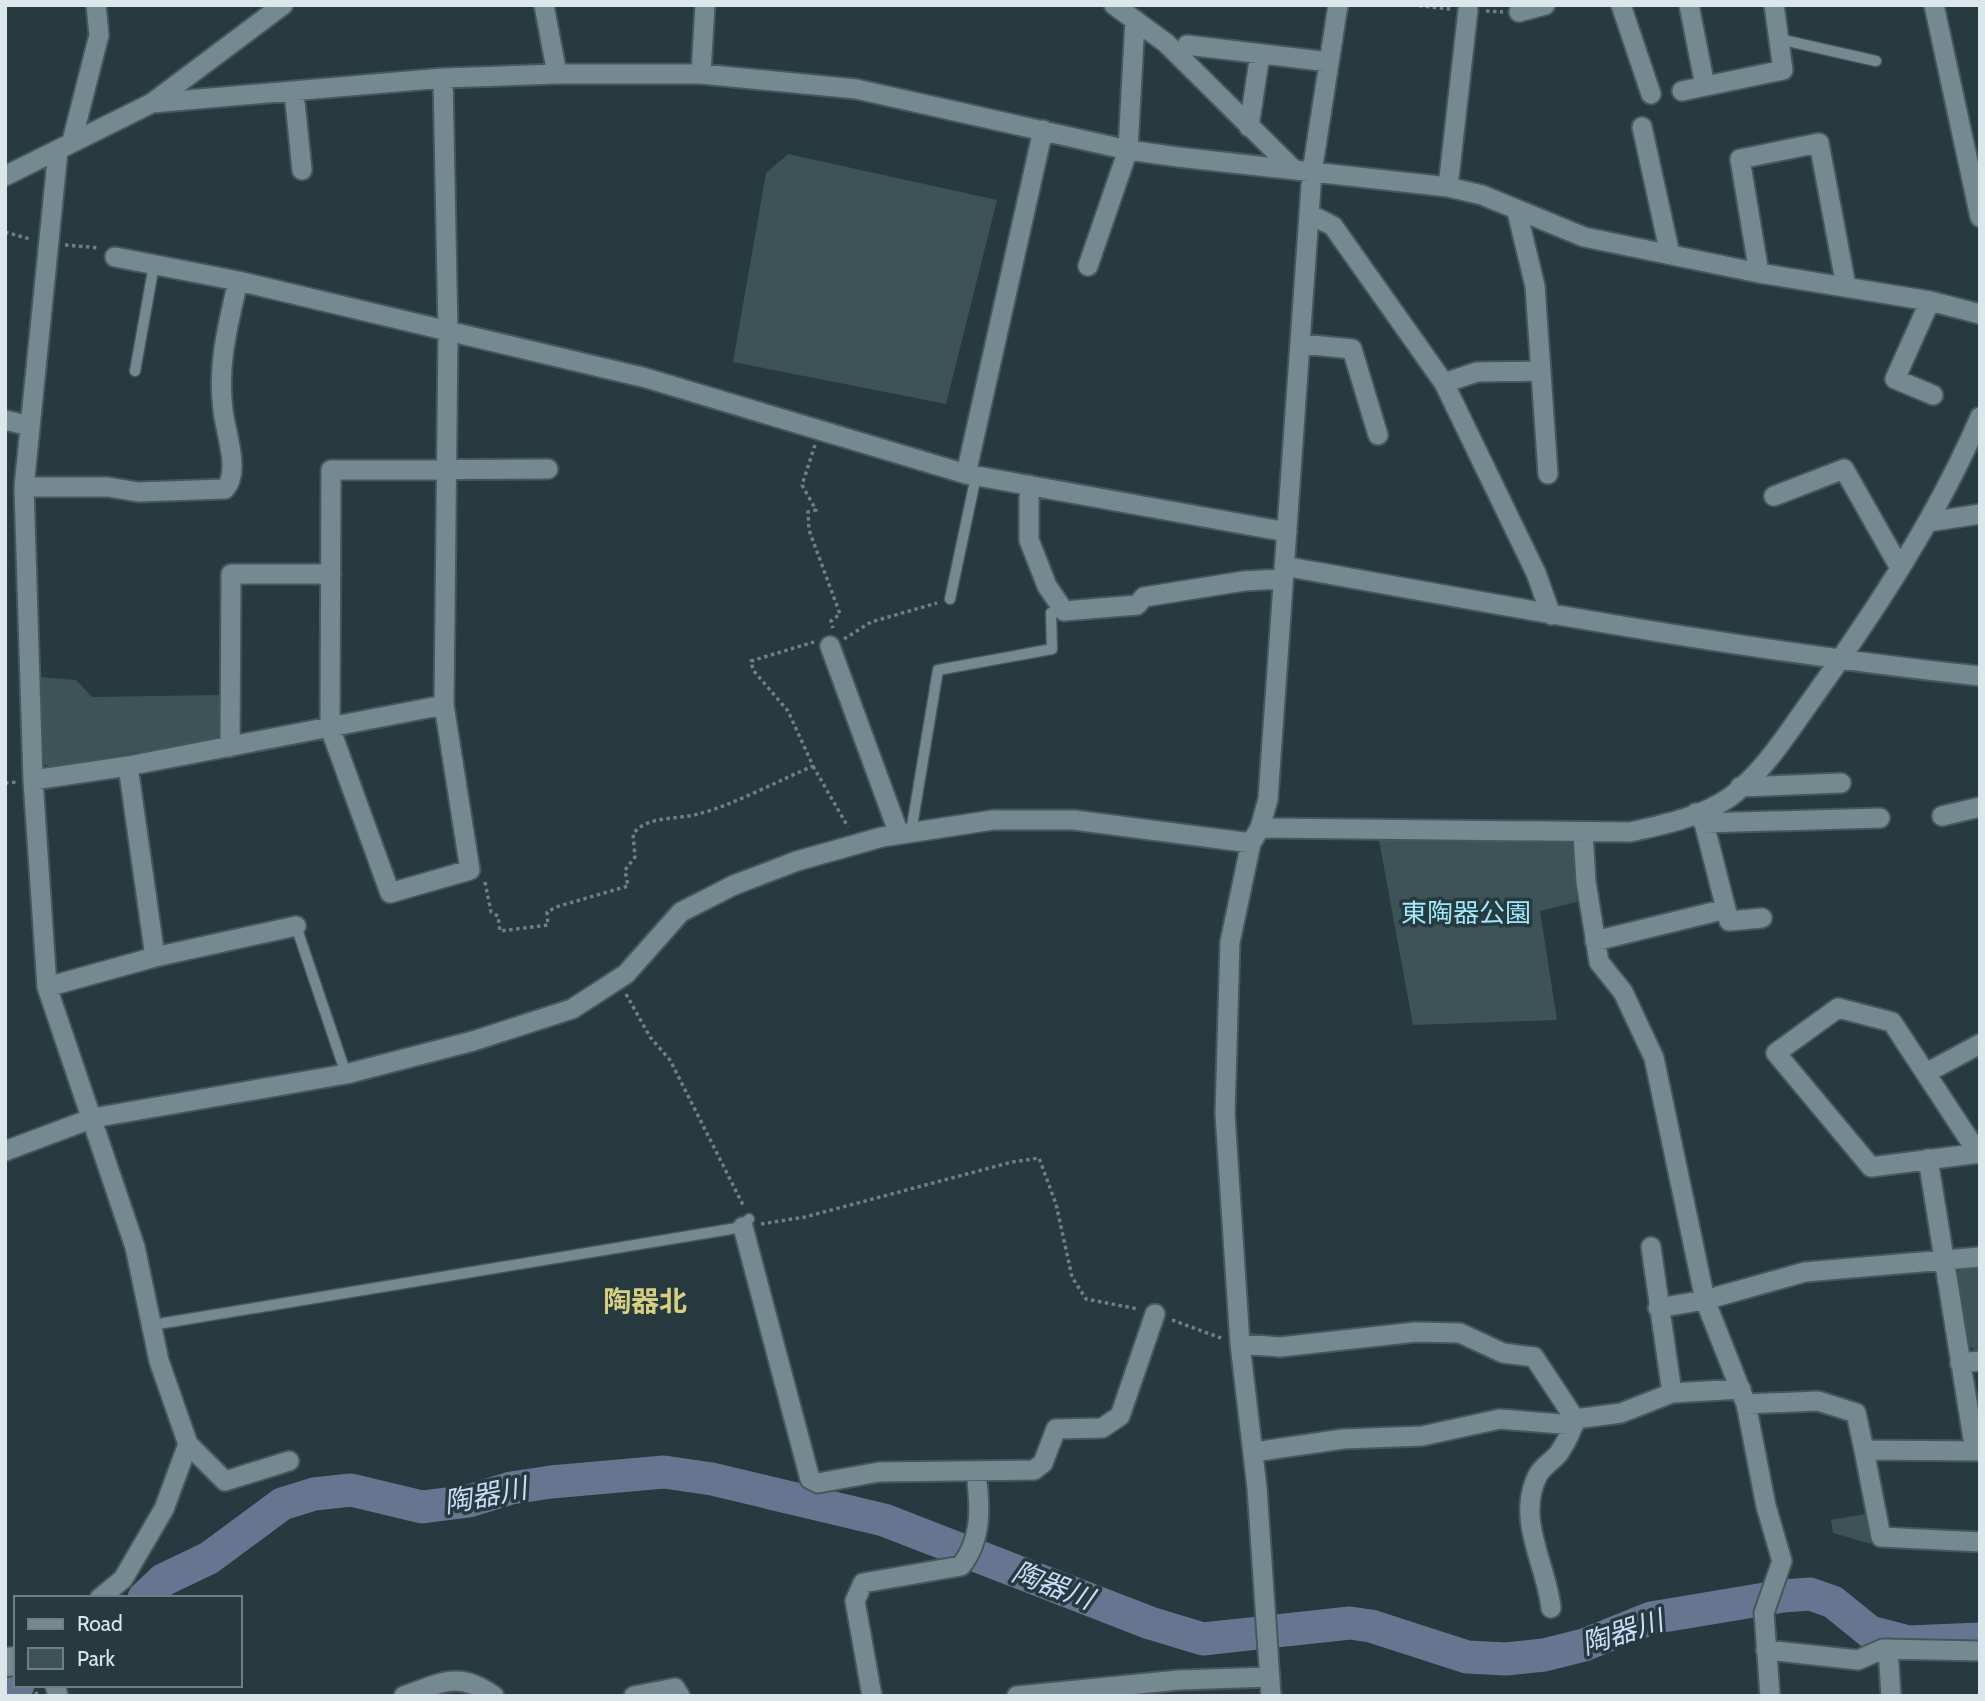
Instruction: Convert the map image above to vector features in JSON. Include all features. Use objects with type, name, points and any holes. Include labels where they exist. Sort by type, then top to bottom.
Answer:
[{"type":"street","points":[[96,5],[99,35],[65,146],[23,487],[33,780],[47,987],[135,1247],[159,1361],[188,1444],[225,1481],[289,1461]]},
{"type":"street","points":[[5,176],[152,103],[283,5]]},
{"type":"street","points":[[544,5],[557,74]]},
{"type":"street","points":[[701,74],[705,5]]},
{"type":"street","points":[[1114,5],[1166,43],[1249,127],[1303,170]]},
{"type":"street","points":[[1017,1696],[1178,1680],[1270,1686],[1266,1594],[1254,1452],[1240,1344],[1225,1114],[1230,942],[1255,836],[1268,799],[1311,215],[1303,170],[1329,62],[1338,5]]},
{"type":"street","points":[[1519,12],[1545,5]]},
{"type":"street","points":[[1622,5],[1651,94]]},
{"type":"street","points":[[1689,5],[1704,86]]},
{"type":"street","points":[[1682,91],[1783,70],[1774,5]]},
{"type":"street","points":[[1934,5],[1980,217]]},
{"type":"street","points":[[1448,187],[1468,10]]},
{"type":"street","points":[[1088,266],[1128,150],[1135,20]]},
{"type":"street","points":[[1187,45],[1329,62]]},
{"type":"street","points":[[1249,127],[1261,54]]},
{"type":"street","points":[[152,103],[443,78],[557,74],[701,74],[856,89],[1128,150],[1448,187],[1482,195],[1517,212],[1584,237],[1759,273],[1930,301],[1980,314]]},
{"type":"street","points":[[443,78],[448,333],[447,469],[444,705],[470,870],[390,893],[330,728],[331,471],[447,469],[548,469]]},
{"type":"street","points":[[294,92],[302,170]]},
{"type":"street","points":[[1642,127],[1670,254]]},
{"type":"street","points":[[971,475],[1043,130]]},
{"type":"street","points":[[1759,273],[1740,159],[1819,143],[1846,286]]},
{"type":"street","points":[[1517,212],[1535,286],[1548,474]]},
{"type":"street","points":[[1311,215],[1333,226],[1444,383],[1536,573],[1550,615]]},
{"type":"street","points":[[115,257],[238,281],[646,378],[971,475],[1287,532]]},
{"type":"street","points":[[23,487],[108,487],[138,492],[225,489],[233,474],[223,412],[220,357],[238,281]]},
{"type":"street","points":[[1930,301],[1895,379],[1933,395]]},
{"type":"street","points":[[1301,344],[1352,349],[1378,435]]},
{"type":"street","points":[[1444,383],[1477,372],[1541,371]]},
{"type":"street","points":[[1700,818],[1729,798],[1772,755],[1839,661],[1928,522],[1956,473],[1980,417]]},
{"type":"street","points":[[5,420],[30,426]]},
{"type":"street","points":[[1774,496],[1844,469],[1900,568]]},
{"type":"street","points":[[1028,485],[1029,540],[1047,586],[1064,611],[1137,605],[1144,597],[1283,573],[1839,661],[1980,676]]},
{"type":"street","points":[[1928,522],[1980,514]]},
{"type":"street","points":[[230,747],[231,574],[331,574]]},
{"type":"street","points":[[830,639],[905,833]]},
{"type":"street","points":[[33,780],[128,766],[444,705]]},
{"type":"street","points":[[128,766],[156,957]]},
{"type":"street","points":[[1740,787],[1841,783]]},
{"type":"street","points":[[1942,816],[1980,807]]},
{"type":"street","points":[[1700,818],[1729,921],[1762,918]]},
{"type":"street","points":[[5,1151],[93,1118],[346,1074],[473,1041],[572,1009],[618,979],[681,912],[747,880],[797,861],[905,833],[992,820],[1074,820],[1255,836],[1396,828],[1630,832],[1700,818],[1880,818]]},
{"type":"street","points":[[1583,833],[1586,882],[1599,962],[1623,992],[1654,1058],[1705,1300],[1743,1396],[1766,1507],[1782,1561],[1769,1598],[1766,1650],[1770,1696]]},
{"type":"street","points":[[1595,941],[1726,909]]},
{"type":"street","points":[[47,987],[156,957],[296,926]]},
{"type":"street","points":[[1838,1007],[1892,1022],[1926,1073],[1979,1153],[1871,1167],[1776,1053],[1838,1007]]},
{"type":"street","points":[[1926,1073],[1980,1044]]},
{"type":"street","points":[[1864,1450],[1977,1451],[1960,1363],[1928,1159]]},
{"type":"street","points":[[746,1223],[810,1479],[818,1483],[879,1472],[1034,1471],[1042,1463],[1056,1429],[1102,1428],[1120,1416],[1154,1314]]},
{"type":"street","points":[[1651,1247],[1672,1393]]},
{"type":"street","points":[[1658,1308],[1705,1300],[1805,1272],[1980,1257]]},
{"type":"street","points":[[1240,1344],[1280,1347],[1416,1332],[1460,1333],[1503,1353],[1534,1357],[1574,1422]]},
{"type":"street","points":[[1960,1363],[1980,1361]]},
{"type":"street","points":[[1254,1452],[1343,1439],[1422,1436],[1500,1419],[1574,1422],[1621,1413],[1672,1393],[1818,1401],[1856,1413],[1881,1537],[1980,1542]]},
{"type":"street","points":[[1551,1608],[1549,1585],[1532,1541],[1532,1488],[1538,1474],[1558,1454],[1574,1422]]},
{"type":"street","points":[[102,1596],[123,1579],[164,1509],[188,1444]]},
{"type":"street","points":[[872,1696],[855,1601],[863,1583],[961,1566],[971,1550],[980,1508],[976,1472]]},
{"type":"street","points":[[1766,1650],[1858,1660],[1888,1649],[1980,1651]]},
{"type":"street","points":[[1888,1649],[1891,1696]]},
{"type":"street","points":[[404,1696],[447,1681],[475,1682],[494,1696]]},
{"type":"street","points":[[634,1696],[675,1688],[680,1696]]},
{"type":"lane","points":[[1779,39],[1876,61]]},
{"type":"lane","points":[[135,371],[154,265]]},
{"type":"lane","points":[[950,599],[971,475]]},
{"type":"lane","points":[[905,833],[938,670],[1052,649],[1051,613],[1064,611]]},
{"type":"lane","points":[[296,926],[346,1074]]},
{"type":"lane","points":[[152,1325],[746,1223]]},
{"type":"path","points":[[820,430],[802,485],[816,510],[808,512],[809,530],[840,614],[831,621],[830,639]]},
{"type":"path","points":[[858,844],[813,766],[788,711],[752,670],[751,661],[860,632],[871,622],[950,599]]},
{"type":"path","points":[[485,882],[491,912],[498,916],[500,931],[548,925],[547,912],[556,907],[628,886],[625,870],[635,857],[633,834],[638,827],[675,816],[698,815],[813,766]]},
{"type":"path","points":[[618,979],[650,1037],[670,1060],[746,1223],[760,1224],[805,1217],[1012,1162],[1039,1158],[1056,1204],[1072,1277],[1086,1299],[1126,1305],[1240,1344]]},
{"type":"green space","points":[[788,154],[997,200],[946,404],[733,362],[766,173]]},
{"type":"green space","points":[[39,677],[76,680],[92,697],[220,695],[220,732],[216,739],[51,767],[43,764]]},
{"type":"green space","name":"東陶器公園","points":[[1378,835],[1570,840],[1574,845],[1577,902],[1540,911],[1557,1020],[1413,1025]]},
{"type":"green space","points":[[1980,1265],[1978,1352],[1969,1346],[1955,1276],[1961,1268]]},
{"type":"green space","points":[[1865,1514],[1871,1544],[1833,1533],[1831,1520]]},
{"type":"waterway","name":"陶器川","points":[[146,1596],[163,1580],[209,1558],[282,1504],[314,1494],[351,1490],[422,1507],[469,1501],[511,1488],[551,1482],[664,1472],[712,1479],[884,1520],[1150,1623],[1203,1639],[1350,1623],[1371,1626],[1467,1657],[1506,1659],[1544,1655],[1584,1645],[1651,1618],[1810,1594],[1833,1602],[1870,1632],[1908,1642],[1980,1639]]},
{"type":"waterway","name":"陶器川","points":[[5,1690],[14,1687]]},
{"type":"district","name":"陶器北","points":[[645,1301]]}]
